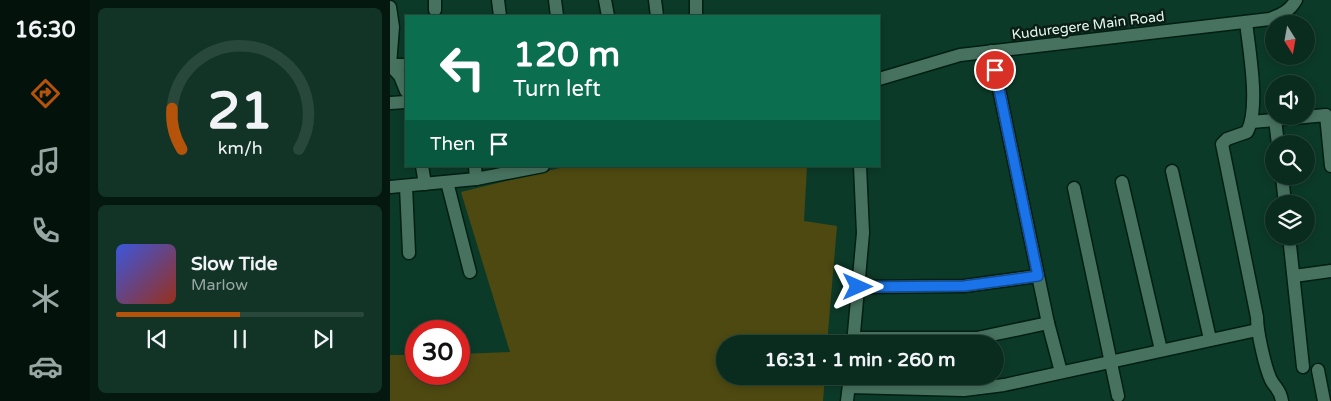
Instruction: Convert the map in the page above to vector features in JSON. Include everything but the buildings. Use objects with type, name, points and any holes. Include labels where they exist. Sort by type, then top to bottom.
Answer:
[{"type":"street","points":[[498,0],[500,15]]},
{"type":"street","points":[[555,0],[557,15]]},
{"type":"street","points":[[605,0],[608,15]]},
{"type":"street","points":[[656,0],[657,15]]},
{"type":"street","points":[[696,0],[696,15]]},
{"type":"street","name":"Kuduregere Main Road","points":[[880,79],[960,55],[1270,19],[1283,14],[1296,0]]},
{"type":"street","points":[[390,7],[392,27],[390,65],[400,76],[405,88]]},
{"type":"street","points":[[1246,22],[1253,91],[1252,122],[1248,132],[1227,139],[1222,144],[1257,317],[1257,330],[1272,382],[1281,392],[1282,401]]},
{"type":"street","points":[[991,51],[1048,323],[1061,372]]},
{"type":"street","points":[[390,65],[405,65]]},
{"type":"street","points":[[390,103],[405,102]]},
{"type":"street","points":[[1315,116],[1326,115],[1329,130],[1331,166]]},
{"type":"street","points":[[1252,122],[1265,121]]},
{"type":"street","points":[[422,167],[425,184]]},
{"type":"street","points":[[854,335],[863,233],[860,167]]},
{"type":"street","points":[[390,187],[447,182],[476,172],[528,168]]},
{"type":"street","points":[[1172,171],[1210,339]]},
{"type":"street","points":[[447,182],[470,272]]},
{"type":"street","points":[[1122,182],[1161,350]]},
{"type":"street","points":[[406,186],[409,254]]},
{"type":"street","points":[[1074,188],[1118,396]]},
{"type":"street","points":[[1290,245],[1303,367]]},
{"type":"street","points":[[1294,276],[1331,271]]},
{"type":"street","points":[[858,287],[964,286],[1038,276]]},
{"type":"street","points":[[991,335],[1048,323]]},
{"type":"street","points":[[892,385],[964,390],[1004,385],[1257,330]]},
{"type":"street","points":[[1318,370],[1324,401]]},
{"type":"street","points":[[847,401],[849,385]]},
{"type":"shaded area","points":[[564,167],[807,167],[804,221],[837,226],[828,335],[716,335],[716,385],[824,385],[823,401],[390,401],[390,355],[405,355],[405,385],[470,385],[470,354],[510,352],[461,192]]},
{"type":"route","points":[[858,287],[964,286],[1038,276],[995,70]]}]
